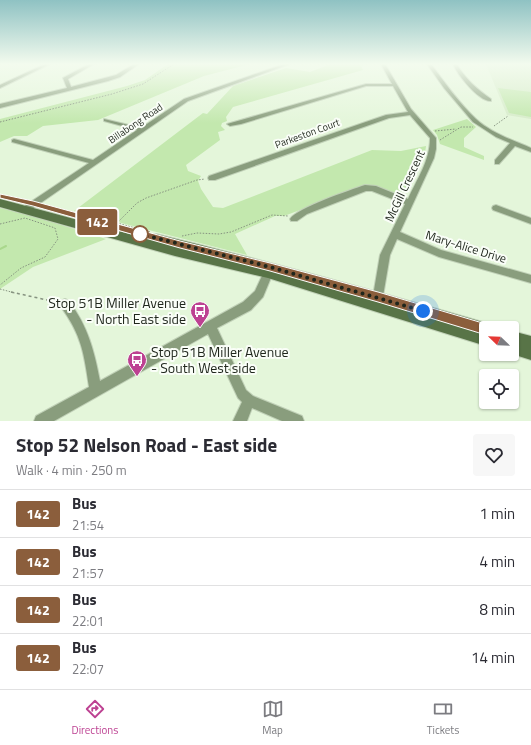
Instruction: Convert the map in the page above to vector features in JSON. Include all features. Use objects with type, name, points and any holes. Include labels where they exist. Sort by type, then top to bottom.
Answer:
[{"type":"main road","points":[[0,196],[176,251],[269,270],[479,328]]},
{"type":"main road","points":[[0,204],[29,206]]},
{"type":"main road","points":[[378,301],[479,337]]},
{"type":"main road","points":[[519,340],[531,343]]},
{"type":"main road","points":[[519,349],[531,353]]},
{"type":"street","points":[[67,84],[70,89]]},
{"type":"street","points":[[0,106],[91,84]]},
{"type":"street","name":"Billabong Road","points":[[29,206],[192,97],[231,84]]},
{"type":"street","points":[[444,84],[470,117],[488,130],[531,150]]},
{"type":"street","points":[[471,84],[480,94],[489,100]]},
{"type":"street","points":[[230,124],[239,123],[366,85],[395,85]]},
{"type":"street","name":"McGill Crescent","points":[[378,301],[383,260],[431,158],[434,142],[429,132],[411,112],[395,85]]},
{"type":"street","name":"Parkeston Court","points":[[212,178],[388,116],[411,112]]},
{"type":"street","points":[[106,120],[142,130]]},
{"type":"street","points":[[14,141],[94,162]]},
{"type":"street","points":[[497,162],[514,143]]},
{"type":"street","points":[[292,218],[365,188],[373,188],[409,203]]},
{"type":"street","points":[[496,208],[531,221]]},
{"type":"street","name":"Mary-Alice Drive","points":[[394,234],[439,253],[531,279]]},
{"type":"street","points":[[46,420],[96,390],[211,327],[255,300],[269,270]]},
{"type":"street","points":[[64,304],[81,328],[87,341],[96,390]]},
{"type":"street","points":[[211,327],[242,394],[249,400],[297,421]]},
{"type":"street","points":[[240,421],[249,400]]},
{"type":"path","points":[[0,122],[112,94],[144,84]]},
{"type":"path","points":[[488,130],[508,116]]},
{"type":"path","points":[[434,142],[461,127],[476,127]]},
{"type":"path","points":[[429,132],[457,129]]},
{"type":"path","points":[[154,233],[117,223],[137,203],[146,198],[197,180],[212,178]]},
{"type":"path","points":[[180,237],[197,233],[218,234],[231,232],[272,215],[292,218]]},
{"type":"path","points":[[0,224],[25,218],[55,228],[58,239],[45,257],[21,268],[0,285]]},
{"type":"path","points":[[0,289],[64,304]]},
{"type":"shaded area","points":[[494,84],[531,84],[531,119],[507,115]]},
{"type":"green space","points":[[134,84],[186,84],[98,120],[43,126],[27,136],[14,136],[0,142],[0,119]]},
{"type":"green space","points":[[240,84],[315,84],[233,107],[226,117],[227,121],[222,123],[221,126],[225,130],[218,132],[220,140],[186,165],[188,171],[201,176],[198,181],[201,189],[213,207],[223,208],[372,150],[401,151],[426,146],[425,153],[402,197],[370,185],[284,216],[275,216],[235,234],[247,255],[74,211],[203,113],[207,114],[233,86]]},
{"type":"green space","points":[[498,88],[531,92],[531,117],[509,113]]},
{"type":"green space","points":[[467,119],[476,127],[464,138],[464,147],[484,156],[484,160],[440,144],[437,135],[433,130]]},
{"type":"green space","points":[[0,208],[36,217],[106,239],[33,267],[0,289]]},
{"type":"waterway","points":[[0,249],[6,246]]},
{"type":"bus line","name":"142","points":[[0,196],[180,245],[270,267],[378,297],[479,328]]},
{"type":"place","name":"Stop 51B Miller Avenue - North East side","points":[[200,328]]},
{"type":"place","name":"Stop 51B Miller Avenue - South West side","points":[[137,377]]},
{"type":"route","points":[[140,234],[270,267],[423,311]]}]
